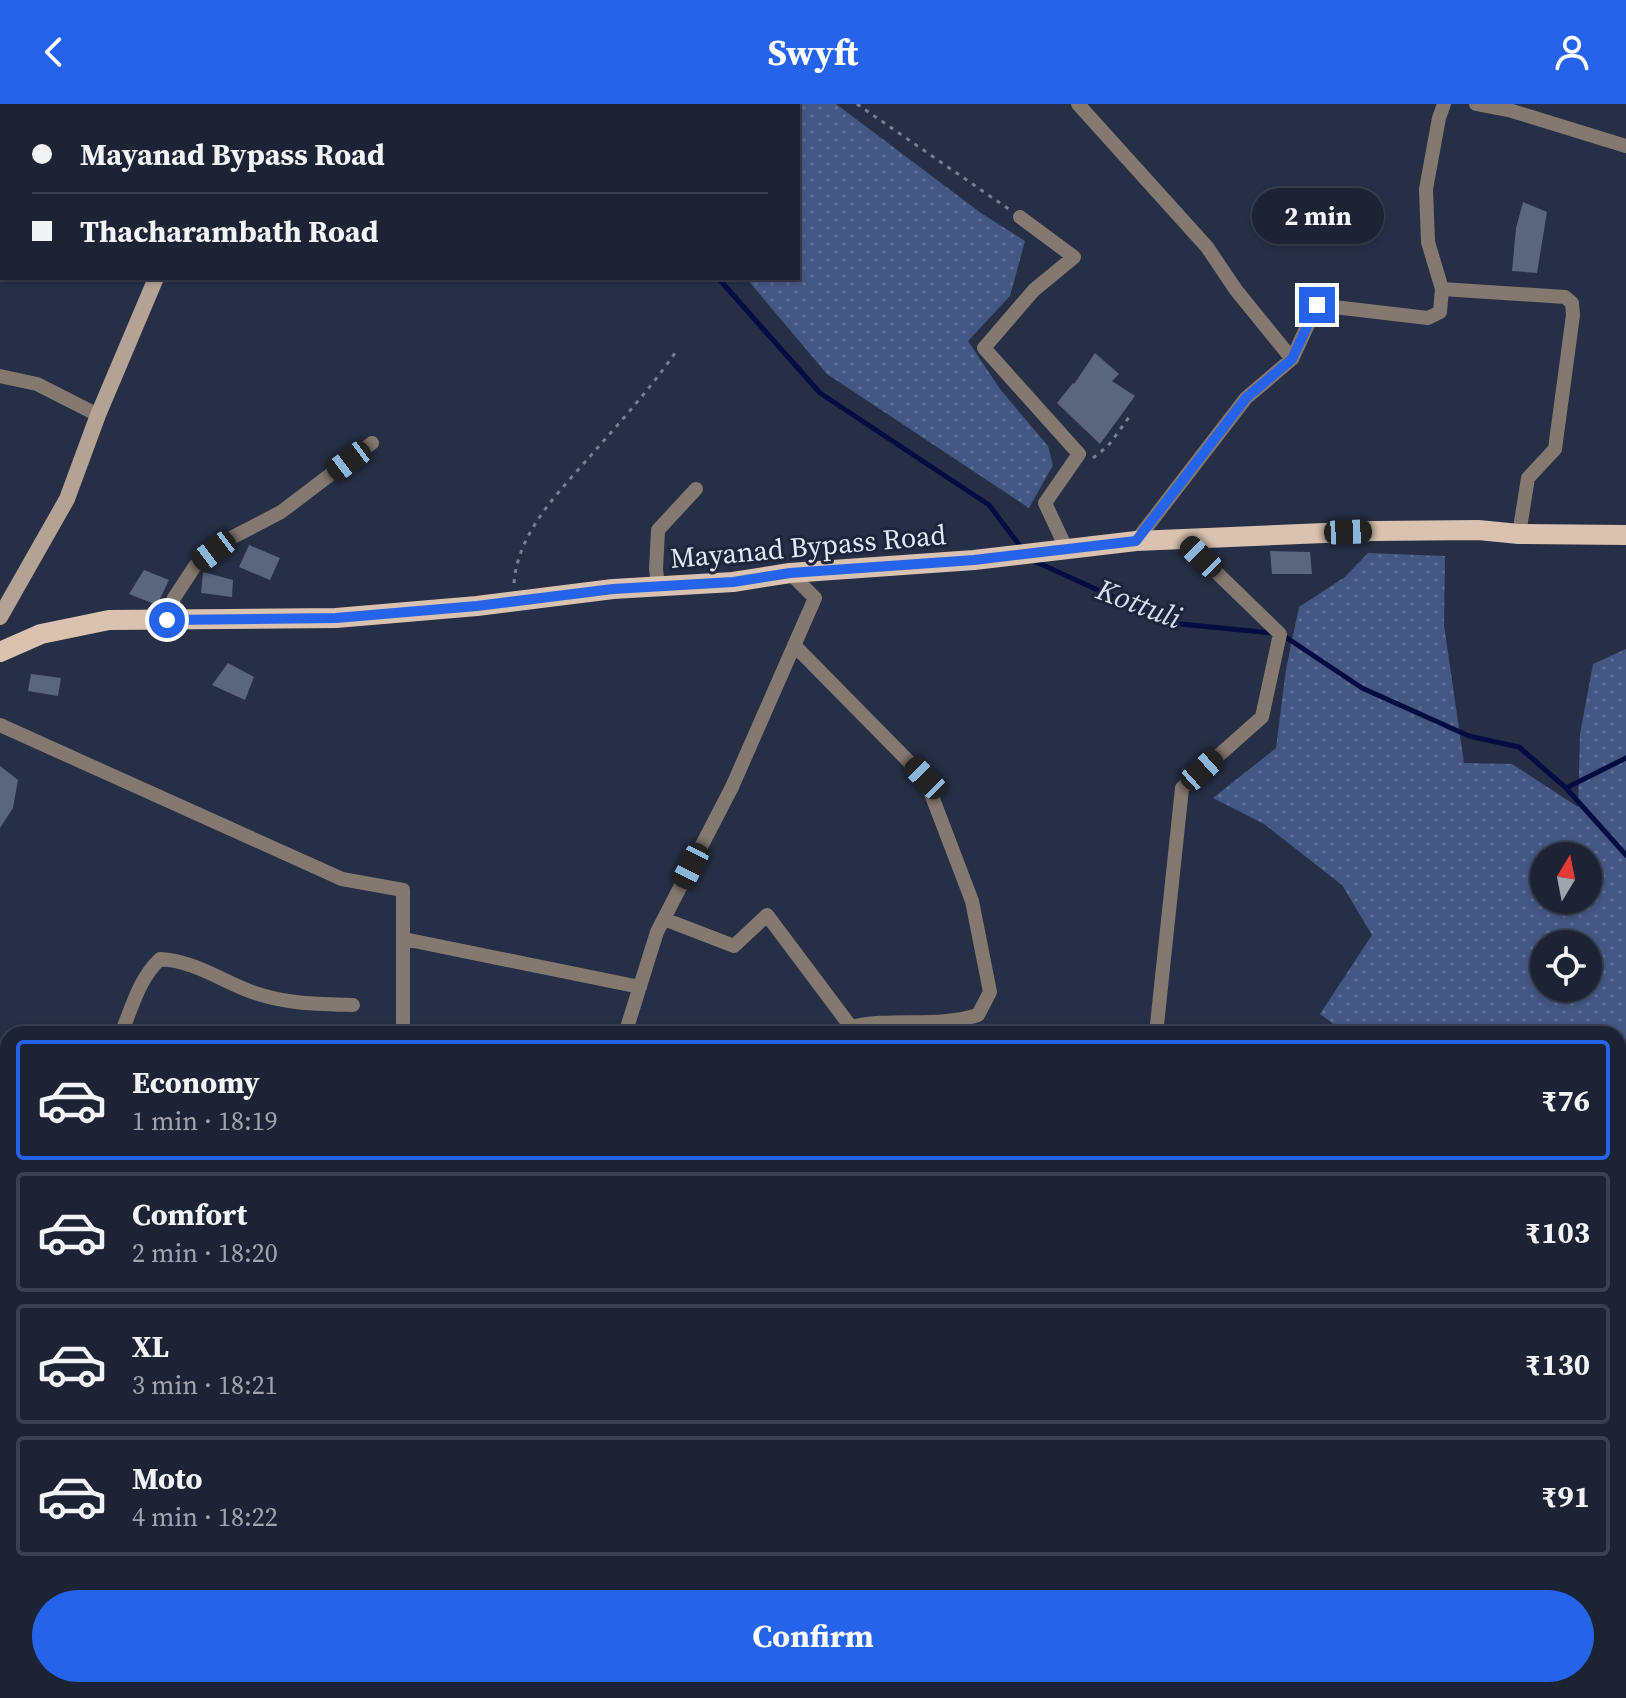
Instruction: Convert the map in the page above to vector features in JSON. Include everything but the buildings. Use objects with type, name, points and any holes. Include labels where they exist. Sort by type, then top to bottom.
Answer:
[{"type":"main road","points":[[0,617],[67,499],[98,415],[155,280]]},
{"type":"main road","name":"Mayanad Bypass Road","points":[[0,652],[41,634],[109,620],[336,618],[658,586],[733,582],[790,573],[974,560],[1136,541],[1373,531],[1478,530],[1519,534],[1626,535]]},
{"type":"street","points":[[1078,104],[1207,247],[1236,290],[1292,359]]},
{"type":"street","points":[[1136,541],[1246,398],[1292,359],[1317,305],[1428,318],[1440,312],[1442,289],[1428,242],[1426,189],[1444,104]]},
{"type":"street","points":[[1476,104],[1512,111],[1626,146]]},
{"type":"street","points":[[1020,217],[1074,257],[1034,290],[989,343],[1078,455],[1045,503],[1063,548]]},
{"type":"street","points":[[1442,289],[1565,297],[1572,303],[1555,449],[1528,478],[1519,534]]},
{"type":"street","points":[[0,376],[37,384],[98,415]]},
{"type":"street","points":[[167,620],[174,598],[195,566],[233,537],[281,512],[372,443]]},
{"type":"street","points":[[658,586],[658,530],[696,489]]},
{"type":"street","points":[[1157,1026],[1182,788],[1262,717],[1280,634],[1181,538]]},
{"type":"street","points":[[628,1026],[664,919],[732,787],[815,598],[790,573]]},
{"type":"street","points":[[794,645],[925,778],[972,901],[990,992],[978,1015],[958,1021],[867,1023],[860,1026]]},
{"type":"street","points":[[0,725],[342,879],[403,890],[403,1026]]},
{"type":"street","points":[[664,919],[734,946],[767,915],[847,1026]]},
{"type":"street","points":[[404,939],[640,987]]},
{"type":"street","points":[[124,1026],[147,971],[160,959],[177,960],[211,971],[248,991],[283,1001],[353,1005]]},
{"type":"path","points":[[857,104],[1020,217]]},
{"type":"path","points":[[513,601],[515,574],[524,543],[546,507],[656,380],[675,353]]},
{"type":"path","points":[[1078,455],[1094,458],[1108,446],[1130,416]]},
{"type":"shaded area","points":[[800,104],[836,104],[981,213],[1025,241],[1010,296],[968,341],[1000,389],[1048,446],[1053,465],[1029,508],[827,374],[748,280],[800,280]]},
{"type":"shaded area","points":[[1368,553],[1445,556],[1444,625],[1464,763],[1512,764],[1578,807],[1580,734],[1593,664],[1626,649],[1626,1026],[1336,1026],[1320,1014],[1372,935],[1342,885],[1264,824],[1213,798],[1276,748],[1286,669],[1299,607],[1345,577]]},
{"type":"waterway","name":"Kottuli","points":[[720,280],[820,393],[989,505],[1023,550]]},
{"type":"waterway","name":"Kottuli","points":[[1032,560],[1170,623],[1272,633]]},
{"type":"waterway","name":"Kottuli","points":[[1281,634],[1362,688],[1469,736],[1519,747],[1566,788],[1626,758]]},
{"type":"waterway","points":[[1566,788],[1626,855]]},
{"type":"route","points":[[167,620],[336,618],[477,606],[613,589],[733,582],[790,573],[974,560],[1136,541],[1246,398],[1292,359],[1317,305]]}]
